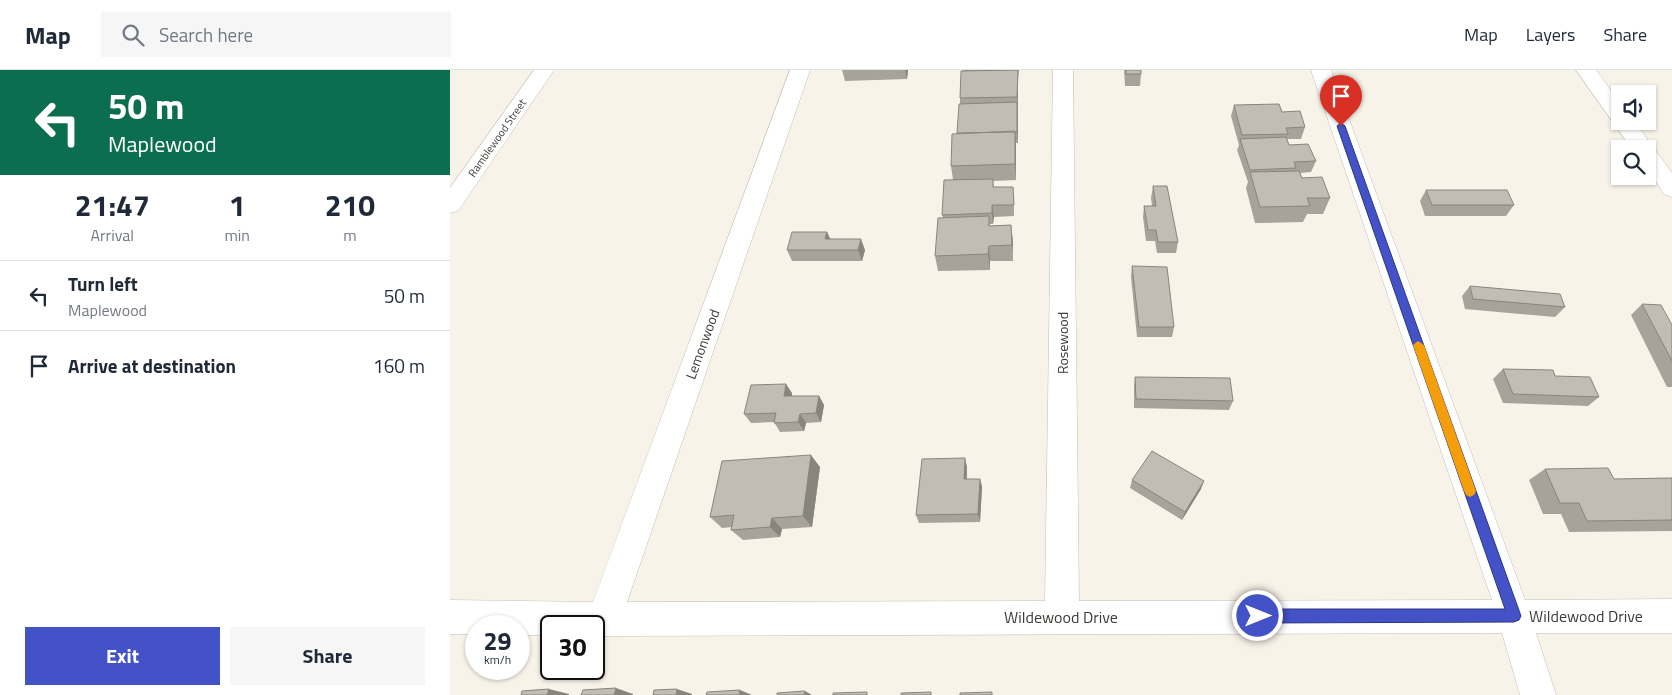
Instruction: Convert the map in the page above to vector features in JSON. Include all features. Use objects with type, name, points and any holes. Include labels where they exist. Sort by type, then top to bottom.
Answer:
[{"type":"street","name":"Ramblewood Street","points":[[450,205],[544,70]]},
{"type":"street","name":"Lemonwood","points":[[605,616],[800,70]]},
{"type":"street","name":"Rosewood","points":[[1062,70],[1062,617]]},
{"type":"street","points":[[1321,70],[1514,616],[1538,695]]},
{"type":"street","points":[[1586,70],[1611,105]]},
{"type":"street","points":[[1656,166],[1672,189]]},
{"type":"street","name":"Wildewood Drive","points":[[605,619],[1672,616]]},
{"type":"street","name":"Wildewood Drive","points":[[450,617],[540,618]]},
{"type":"building","points":[[1018,70],[1017,97],[960,98],[961,71]]},
{"type":"building","points":[[1126,70],[1141,70],[1141,74],[1126,74]]},
{"type":"building","points":[[1017,102],[1017,132],[957,133],[959,104]]},
{"type":"building","points":[[1279,104],[1282,112],[1300,111],[1305,127],[1286,128],[1288,134],[1242,135],[1234,105]]},
{"type":"building","points":[[1015,131],[1015,164],[951,166],[952,134]]},
{"type":"building","points":[[1286,137],[1289,145],[1308,144],[1316,161],[1294,162],[1296,168],[1250,170],[1240,139]]},
{"type":"building","points":[[1299,171],[1302,178],[1322,177],[1330,198],[1307,198],[1310,206],[1260,207],[1250,172]]},
{"type":"building","points":[[993,179],[993,187],[1013,187],[1014,205],[992,205],[992,213],[942,215],[944,180]]},
{"type":"building","points":[[1153,186],[1167,186],[1178,242],[1158,242],[1156,230],[1148,230],[1144,206],[1156,206]]},
{"type":"building","points":[[1426,190],[1507,190],[1514,205],[1432,205]]},
{"type":"building","points":[[989,216],[989,226],[1011,225],[1012,245],[989,246],[988,254],[935,256],[938,218]]},
{"type":"building","points":[[792,232],[827,232],[825,239],[861,239],[858,250],[787,250]]},
{"type":"building","points":[[1132,266],[1167,267],[1174,327],[1139,327]]},
{"type":"building","points":[[1470,286],[1560,294],[1565,307],[1473,299]]},
{"type":"building","points":[[1642,304],[1661,305],[1672,325],[1672,361]]},
{"type":"building","points":[[1503,369],[1553,370],[1555,376],[1590,377],[1599,397],[1513,394]]},
{"type":"building","points":[[1135,377],[1230,378],[1233,401],[1136,399]]},
{"type":"building","points":[[786,384],[784,396],[819,396],[816,413],[800,414],[798,422],[774,423],[776,413],[744,414],[751,385]]},
{"type":"building","points":[[1152,451],[1204,481],[1185,512],[1132,480]]},
{"type":"building","points":[[811,455],[803,516],[772,518],[770,527],[731,530],[734,515],[710,517],[722,461]]},
{"type":"building","points":[[965,458],[964,479],[980,479],[978,514],[916,515],[922,459]]},
{"type":"building","points":[[1608,468],[1614,479],[1672,478],[1672,520],[1587,521],[1579,503],[1560,503],[1545,469]]},
{"type":"building","points":[[616,688],[614,695],[581,695],[583,690]]},
{"type":"building","points":[[549,689],[547,695],[521,695],[522,691]]},
{"type":"building","points":[[677,689],[676,695],[653,695],[654,690]]},
{"type":"building","points":[[740,690],[739,695],[706,695],[707,692]]},
{"type":"building","points":[[805,691],[804,695],[777,695],[777,693]]},
{"type":"building","points":[[867,692],[867,695],[833,695],[833,693]]},
{"type":"building","points":[[931,692],[931,695],[901,695],[901,693]]},
{"type":"building","points":[[992,692],[992,695],[960,695],[960,693]]},
{"type":"slow traffic","points":[[1418,345],[1470,491]]},
{"type":"route","points":[[1258,616],[1514,616],[1341,126]]}]
